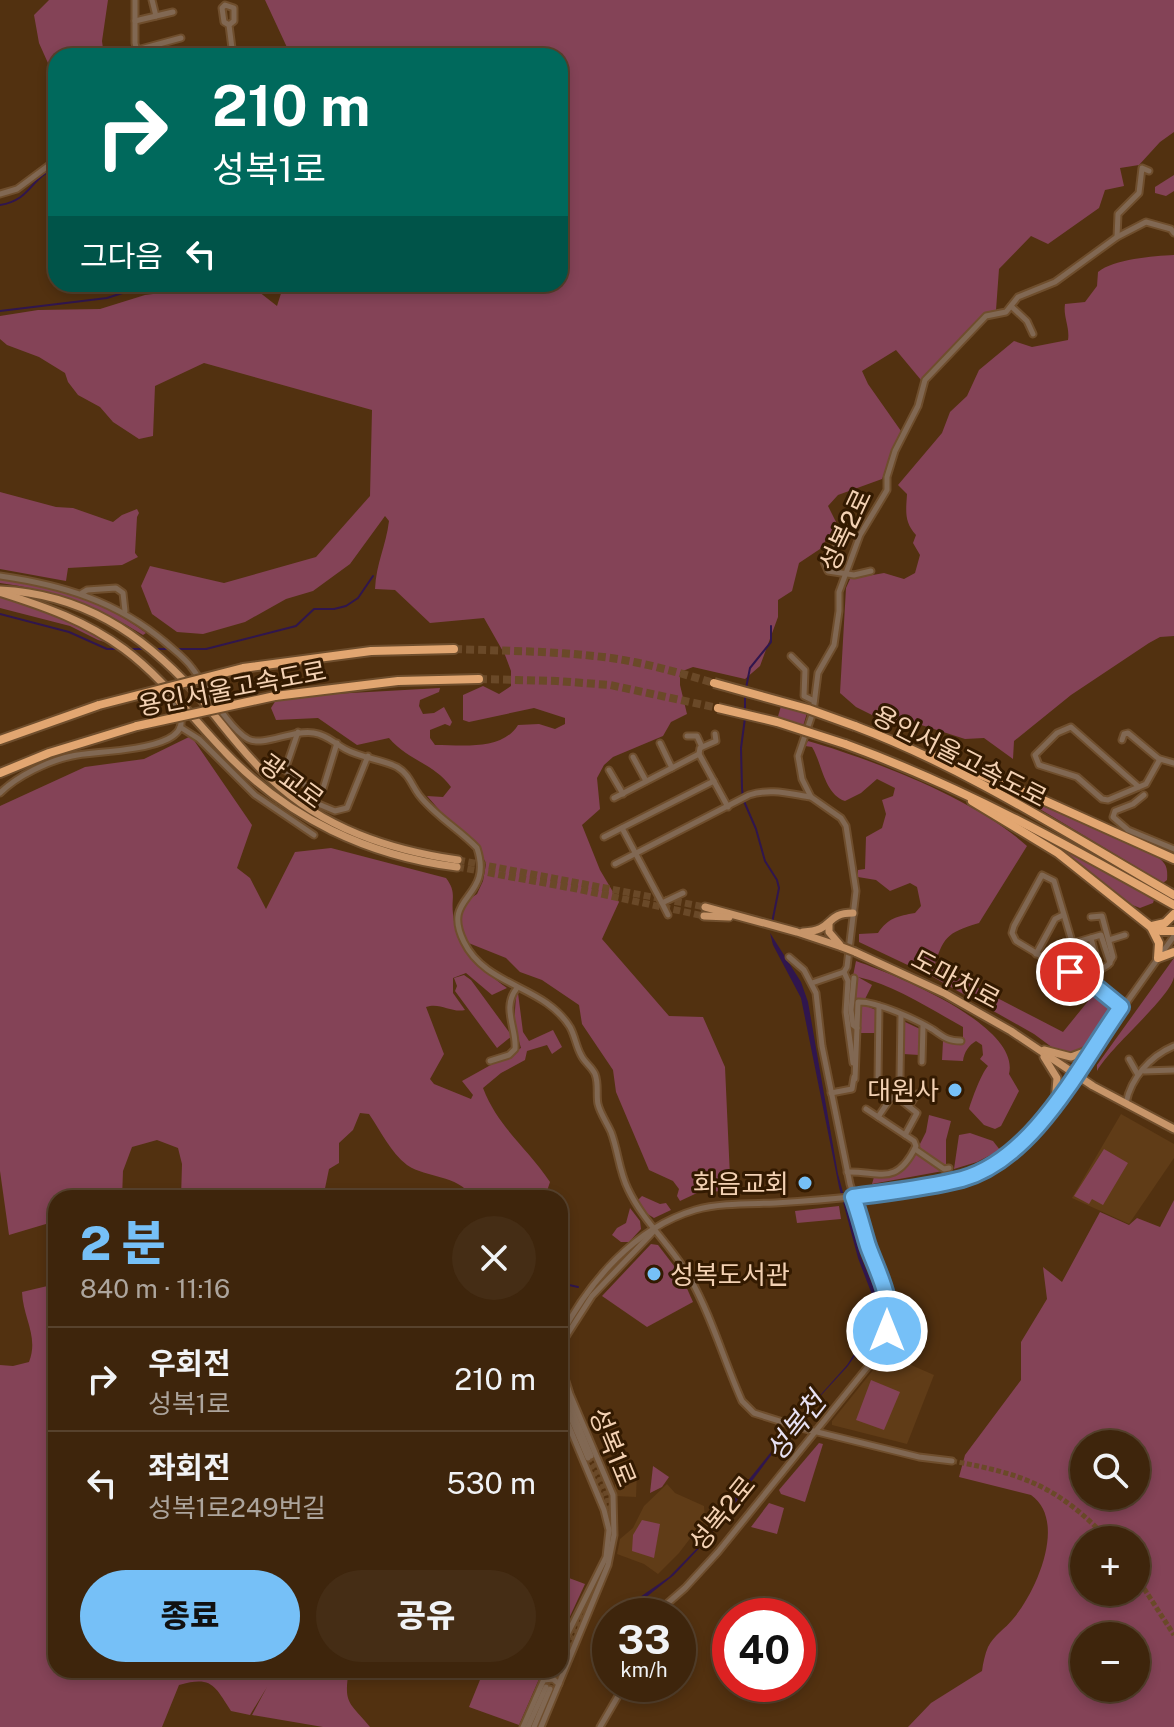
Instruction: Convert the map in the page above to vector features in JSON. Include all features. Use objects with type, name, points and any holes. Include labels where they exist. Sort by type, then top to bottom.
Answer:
[{"type":"highway","name":"용인서울고속도로","points":[[0,740],[99,705],[243,668],[371,651],[454,649]]},
{"type":"highway","name":"용인서울고속도로","points":[[0,773],[49,753],[137,726],[275,696],[398,681],[479,679]]},
{"type":"highway","name":"용인서울고속도로","points":[[714,683],[796,705],[909,748],[1009,801],[1174,905]]},
{"type":"highway","name":"용인서울고속도로","points":[[718,708],[777,722],[845,744],[955,787],[1138,880],[1174,895]]},
{"type":"highway","points":[[909,748],[1031,795],[1174,859]]},
{"type":"highway","points":[[896,763],[1030,834],[1151,927],[1174,934]]},
{"type":"highway","points":[[1151,927],[1165,923],[1174,914]]},
{"type":"highway","points":[[1151,927],[1158,937],[1158,958],[1174,952]]},
{"type":"main road","name":"광교로","points":[[0,591],[29,593],[64,601],[112,622],[160,655],[262,771],[305,806],[365,838],[457,864],[378,850],[297,813],[267,793],[245,773],[142,664],[114,642],[64,614],[0,591]]},
{"type":"main road","name":"도마치로","points":[[704,911],[747,918],[797,932],[855,952],[920,980],[1038,1048],[1076,1075],[1174,1129]]},
{"type":"main road","points":[[797,932],[820,931],[836,915],[853,913]]},
{"type":"main road","points":[[829,923],[829,932],[842,947]]},
{"type":"main road","points":[[1038,1048],[1071,1057],[1092,1049]]},
{"type":"main road","points":[[1038,1048],[1057,1078],[1055,1103]]},
{"type":"street","points":[[135,0],[137,48]]},
{"type":"street","points":[[152,0],[156,16]]},
{"type":"street","points":[[135,21],[173,12]]},
{"type":"street","points":[[229,25],[232,48]]},
{"type":"street","points":[[152,48],[181,38]]},
{"type":"street","points":[[0,194],[17,189],[48,166]]},
{"type":"street","points":[[1149,171],[1142,168],[1139,193],[1118,214],[1120,235],[1146,222],[1171,229],[1174,233]]},
{"type":"street","name":"성복2로","points":[[811,797],[802,779],[798,756],[810,722],[818,673],[834,645],[839,592],[864,526],[887,490],[887,477],[895,451],[918,406],[925,380],[986,316],[1006,312],[1018,297],[1055,282],[1120,235]]},
{"type":"street","points":[[1011,306],[1027,321],[1033,334]]},
{"type":"street","points":[[836,547],[824,565],[828,571],[854,575],[871,571]]},
{"type":"street","points":[[0,576],[43,582],[82,593],[125,612],[181,656],[246,738],[261,741],[298,732],[315,733],[346,750],[403,772],[422,799],[477,848],[479,881],[456,914],[459,930],[469,950],[488,972],[543,999],[568,1024],[579,1052],[595,1072],[598,1103],[612,1135],[627,1188],[654,1231],[690,1278],[742,1401],[754,1413],[782,1423],[919,1457],[952,1461]]},
{"type":"street","points":[[82,593],[94,589],[120,590],[125,612]]},
{"type":"street","points":[[791,656],[805,670],[804,696],[814,701]]},
{"type":"street","points":[[0,793],[52,762],[84,754],[160,744],[171,738],[180,727],[177,708],[161,692]]},
{"type":"street","points":[[180,727],[199,739],[255,795],[314,835]]},
{"type":"street","points":[[1139,787],[1071,727],[1057,733],[1035,755],[1039,765],[1077,777],[1102,799],[1139,787],[1150,779],[1160,759]]},
{"type":"street","points":[[298,732],[285,770],[317,794],[322,792],[337,743]]},
{"type":"street","points":[[614,798],[716,741],[715,734]]},
{"type":"street","points":[[1122,740],[1124,734],[1130,734],[1152,756],[1174,762]]},
{"type":"street","points":[[687,736],[697,736],[714,781],[728,807]]},
{"type":"street","points":[[660,743],[672,768]]},
{"type":"street","points":[[311,801],[335,811],[347,808],[368,756]]},
{"type":"street","points":[[633,757],[646,781]]},
{"type":"street","points":[[609,770],[623,794]]},
{"type":"street","points":[[604,837],[714,781]]},
{"type":"street","points":[[615,864],[760,791],[811,797],[841,818],[846,826],[856,891],[848,964],[844,972],[812,983],[804,970],[789,957]]},
{"type":"street","points":[[1144,795],[1133,804],[1115,811],[1113,817],[1128,830],[1174,849]]},
{"type":"street","points":[[622,828],[668,915]]},
{"type":"street","points":[[1078,972],[1076,955],[1054,881],[1042,875],[1012,933],[1016,941],[1070,972],[1078,972],[1121,1007]]},
{"type":"street","points":[[662,903],[683,893]]},
{"type":"street","points":[[1087,978],[1110,963],[1113,957],[1101,914],[1091,917]]},
{"type":"street","points":[[1036,954],[1055,919],[1063,915]]},
{"type":"street","points":[[568,1322],[603,1273],[645,1234],[680,1216],[709,1207],[837,1199],[915,1188],[976,1173],[1007,1156],[1027,1140],[1055,1103],[1174,934]]},
{"type":"street","points":[[1109,940],[1125,935]]},
{"type":"street","points":[[1077,942],[1102,937],[1110,963]]},
{"type":"street","points":[[1091,938],[1095,954]]},
{"type":"street","points":[[844,972],[848,981],[846,1012],[852,1044],[852,1075],[855,1079]]},
{"type":"street","points":[[831,1093],[852,1089],[855,1079],[857,1028],[854,978]]},
{"type":"street","name":"성복2로","points":[[674,1598],[718,1552],[870,1364],[884,1339],[889,1319],[886,1290],[851,1197],[812,983]]},
{"type":"street","points":[[490,1061],[509,1055],[515,1049],[509,1009],[512,994],[517,988]]},
{"type":"street","points":[[855,1002],[879,1006],[946,1040],[961,1041]]},
{"type":"street","points":[[878,1080],[879,1006]]},
{"type":"street","points":[[900,1078],[901,1015]]},
{"type":"street","points":[[922,1062],[923,1026]]},
{"type":"street","points":[[1126,1103],[1129,1087],[1158,1056],[1174,1046]]},
{"type":"street","points":[[1129,1059],[1141,1073]]},
{"type":"street","points":[[1141,1073],[1174,1070]]},
{"type":"street","points":[[909,1106],[917,1094]]},
{"type":"street","points":[[878,1117],[893,1097],[909,1106],[917,1113],[905,1135]]},
{"type":"street","points":[[847,1172],[885,1176],[902,1165],[915,1149],[914,1141],[866,1109]]},
{"type":"street","points":[[915,1149],[944,1169],[949,1168]]},
{"type":"street","points":[[568,1333],[592,1296],[654,1231]]},
{"type":"street","name":"성복1로","points":[[568,1388],[613,1495],[615,1516],[610,1560],[568,1662]]},
{"type":"street","points":[[568,1403],[589,1457],[568,1410]]},
{"type":"street","name":"성복1로","points":[[568,1424],[608,1523],[607,1552],[569,1630]]},
{"type":"street","points":[[587,1470],[596,1469],[599,1463]]},
{"type":"street","points":[[600,1500],[605,1493],[613,1495]]},
{"type":"street","points":[[569,1630],[571,1638],[579,1636]]},
{"type":"street","points":[[529,1727],[548,1678]]},
{"type":"street","name":"성복1로","points":[[541,1727],[562,1678]]},
{"type":"street","points":[[529,1727],[547,1686],[553,1679],[559,1684]]},
{"type":"street","points":[[600,1727],[615,1702]]},
{"type":"shaded area","points":[[49,0],[108,0],[103,48],[48,48],[48,63],[39,43],[34,15]]},
{"type":"shaded area","points":[[265,0],[1174,0],[1174,132],[1139,165],[1120,168],[1124,186],[1105,190],[1099,208],[1048,244],[1031,236],[999,269],[996,310],[982,316],[921,380],[896,350],[862,371],[901,431],[882,479],[838,495],[828,506],[837,524],[820,549],[799,563],[792,591],[778,600],[778,617],[760,666],[745,679],[693,667],[680,672],[687,714],[671,722],[663,736],[613,757],[597,778],[600,809],[582,825],[600,870],[619,902],[602,939],[669,1016],[703,1017],[725,1067],[730,1177],[721,1191],[697,1193],[680,1201],[677,1196],[679,1189],[673,1181],[649,1170],[616,1092],[613,1070],[582,1024],[579,1005],[542,980],[520,972],[506,958],[466,942],[460,920],[465,902],[477,894],[486,864],[478,845],[449,821],[427,796],[443,797],[451,787],[444,779],[389,738],[357,745],[318,718],[276,720],[271,708],[276,700],[440,688],[439,692],[420,700],[419,706],[423,714],[434,713],[444,707],[452,722],[450,726],[445,724],[430,730],[430,738],[435,745],[481,745],[502,739],[518,725],[539,724],[555,729],[565,724],[565,718],[534,708],[469,722],[463,720],[463,695],[483,686],[499,694],[511,686],[511,671],[505,655],[484,618],[430,623],[395,590],[375,589],[389,521],[385,516],[350,564],[313,591],[286,599],[245,622],[203,634],[177,632],[152,614],[141,586],[150,566],[224,583],[316,557],[370,496],[372,410],[204,363],[155,386],[153,436],[139,439],[113,422],[100,407],[78,395],[65,373],[0,339],[0,316],[38,310],[100,309],[145,295],[169,292],[259,292],[277,306],[281,292],[568,292],[568,48],[287,48]]},
{"type":"shaded area","points":[[1174,175],[1174,191],[1166,196],[1155,193],[1155,187]]},
{"type":"shaded area","points":[[1174,255],[1174,636],[1160,637],[1149,643],[1071,695],[1014,741],[1013,759],[984,738],[965,739],[912,722],[884,721],[856,707],[840,693],[846,588],[850,579],[884,573],[904,579],[915,573],[920,555],[913,543],[916,535],[908,521],[907,494],[898,485],[942,433],[950,412],[967,396],[979,370],[1014,341],[1032,347],[1068,340],[1065,304],[1085,302],[1097,286],[1098,272],[1134,259]]},
{"type":"shaded area","points":[[0,492],[56,507],[73,508],[113,522],[137,509],[135,553],[138,557],[122,565],[68,568],[66,581],[0,569]]},
{"type":"shaded area","points":[[0,579],[39,585],[77,596],[112,611],[146,633],[143,635],[75,601],[0,583]]},
{"type":"shaded area","points":[[0,597],[58,615],[111,644],[70,626],[0,608]]},
{"type":"shaded area","points":[[781,706],[807,713],[801,733],[775,727]]},
{"type":"shaded area","points":[[191,736],[252,825],[237,868],[250,878],[266,909],[295,852],[331,848],[446,878],[453,892],[453,914],[459,937],[471,957],[507,988],[492,995],[466,973],[453,978],[453,993],[465,1010],[426,1007],[444,1054],[430,1079],[434,1084],[471,1099],[473,1095],[462,1081],[521,1048],[514,1024],[518,993],[523,1032],[529,1041],[553,1030],[562,1047],[552,1054],[547,1045],[527,1051],[525,1060],[501,1073],[483,1088],[505,1127],[550,1182],[547,1190],[467,1190],[450,1180],[415,1169],[401,1160],[369,1114],[360,1113],[353,1130],[339,1143],[339,1163],[329,1169],[325,1190],[181,1190],[182,1164],[178,1148],[157,1140],[132,1147],[123,1171],[122,1190],[48,1190],[48,1223],[9,1235],[0,1171],[0,806],[85,767],[144,759]]},
{"type":"shaded area","points":[[808,741],[924,783],[981,813],[1027,846],[979,923],[947,938],[933,971],[943,966],[953,975],[1063,1032],[1093,995],[1102,998],[1113,1008],[1081,1050],[1065,1054],[1057,1051],[1034,1034],[933,977],[859,942],[859,934],[878,933],[890,921],[915,913],[921,906],[917,887],[910,883],[890,891],[876,880],[858,877],[858,870],[865,869],[866,837],[882,828],[886,814],[882,800],[893,796],[895,788],[877,779],[861,793],[845,801],[832,792],[812,747],[805,746]]},
{"type":"shaded area","points":[[1013,793],[1154,855],[1165,865],[1167,880],[1163,883]]},
{"type":"shaded area","points":[[1010,819],[1154,900],[1153,903],[1140,908],[1127,903]]},
{"type":"shaded area","points":[[1174,958],[1174,977],[1170,986],[1097,1071],[1097,1065]]},
{"type":"shaded area","points":[[856,961],[951,1004],[976,1020],[995,1038],[1007,1056],[1009,1074],[1019,1091],[1001,1126],[995,1129],[984,1125],[969,1109],[988,1066],[980,1059],[983,1055],[982,1045],[976,1041],[971,1045],[963,1061],[942,1060],[943,1041],[963,1043],[963,1027],[899,992],[858,977],[872,985],[865,999],[856,999],[856,977],[853,976]]},
{"type":"shaded area","points":[[464,975],[471,980],[512,1036],[497,1048],[455,991],[454,978]]},
{"type":"shaded area","points":[[862,1004],[876,1010],[876,1033],[860,1033]]},
{"type":"shaded area","points":[[903,1021],[920,1029],[919,1055],[903,1054]]},
{"type":"shaded area","points":[[1121,1114],[1174,1144],[1174,1158],[1129,1224],[1072,1198]]},
{"type":"shaded area","points":[[929,1115],[951,1121],[946,1140],[946,1167],[918,1148],[926,1132]]},
{"type":"shaded area","points":[[970,1133],[993,1141],[1000,1150],[954,1169],[959,1135]]},
{"type":"shaded area","points":[[1104,1149],[1128,1163],[1103,1205],[1092,1199],[1089,1204],[1074,1196]]},
{"type":"shaded area","points":[[916,1153],[943,1171],[872,1184],[874,1177],[892,1173]]},
{"type":"shaded area","points":[[642,1196],[660,1204],[666,1203],[671,1210],[654,1218],[646,1213],[638,1200]]},
{"type":"shaded area","points":[[1174,1200],[1174,1727],[908,1727],[931,1703],[982,1671],[988,1647],[1022,1607],[1039,1575],[1048,1539],[1042,1507],[1031,1495],[959,1477],[965,1455],[1021,1380],[1021,1342],[1047,1299],[1043,1267],[1062,1282],[1100,1212],[1129,1225],[1137,1218],[1160,1227]]},
{"type":"shaded area","points":[[839,1206],[841,1219],[797,1223],[795,1211]]},
{"type":"shaded area","points":[[630,1208],[640,1221],[641,1229],[629,1242],[621,1242],[612,1235],[626,1223]]},
{"type":"shaded area","points":[[651,1244],[658,1245],[681,1275],[693,1302],[647,1327],[602,1296]]},
{"type":"shaded area","points":[[48,1286],[48,1678],[348,1678],[350,1702],[370,1727],[323,1727],[252,1715],[267,1687],[250,1715],[231,1711],[211,1685],[190,1682],[179,1685],[162,1727],[0,1727],[0,1365],[29,1362],[32,1353],[22,1292]]},
{"type":"shaded area","points":[[886,1354],[934,1375],[907,1444],[832,1425],[832,1421]]},
{"type":"shaded area","points":[[871,1380],[900,1392],[884,1430],[856,1420]]},
{"type":"shaded area","points":[[819,1443],[823,1444],[805,1502],[781,1494],[779,1490]]},
{"type":"shaded area","points":[[653,1466],[669,1477],[662,1487],[650,1493]]},
{"type":"shaded area","points":[[625,1471],[637,1472],[636,1497],[615,1496],[615,1484],[624,1484]]},
{"type":"shaded area","points":[[667,1484],[675,1493],[704,1506],[705,1519],[658,1574],[644,1564],[617,1554],[620,1539],[633,1528],[644,1506]]},
{"type":"shaded area","points":[[769,1503],[784,1508],[777,1534],[751,1527]]},
{"type":"shaded area","points":[[642,1520],[660,1524],[654,1558],[632,1551],[633,1535]]},
{"type":"shaded area","points":[[569,1578],[585,1584],[568,1621]]},
{"type":"shaded area","points":[[481,1678],[540,1678],[519,1725],[469,1707]]},
{"type":"water","name":"성복천","points":[[770,933],[801,982],[808,1002],[838,1174],[860,1255],[875,1291],[877,1323],[848,1366],[814,1403],[794,1432],[779,1445],[725,1512],[708,1539],[674,1575],[645,1598],[639,1598],[669,1577],[705,1540],[730,1503],[783,1437],[847,1365],[875,1317],[874,1300],[858,1258],[839,1187],[801,998],[773,945]]},
{"type":"waterway","points":[[0,205],[19,198],[48,172]]},
{"type":"waterway","points":[[0,311],[107,298],[125,292]]},
{"type":"waterway","points":[[175,649],[206,649],[296,626],[314,609],[346,606],[358,598],[373,576]]},
{"type":"waterway","points":[[0,614],[69,632],[107,649],[120,649]]},
{"type":"waterway","points":[[746,688],[750,668],[771,642],[771,626]]},
{"type":"waterway","points":[[131,649],[144,649]]},
{"type":"waterway","points":[[155,649],[168,649]]},
{"type":"waterway","points":[[745,694],[745,712]]},
{"type":"waterway","points":[[745,718],[741,748],[743,799],[765,861],[779,888],[772,923]]},
{"type":"waterway","points":[[568,1285],[578,1287]]},
{"type":"tunnel","points":[[454,649],[611,658],[714,683]]},
{"type":"tunnel","points":[[479,679],[610,685],[718,708]]},
{"type":"tunnel","points":[[272,806],[311,801]]},
{"type":"tunnel","points":[[458,860],[705,907]]},
{"type":"tunnel","points":[[457,867],[704,916]]},
{"type":"tunnel","points":[[591,1456],[606,1494],[612,1522]]},
{"type":"tunnel","points":[[588,1458],[605,1506]]},
{"type":"tunnel","points":[[952,1461],[1000,1471],[1038,1485],[1073,1507],[1094,1526]]},
{"type":"tunnel","points":[[568,1650],[597,1585]]},
{"type":"tunnel","points":[[1150,1598],[1174,1635]]},
{"type":"tunnel","points":[[546,1687],[550,1678]]},
{"type":"place","name":"대원사","points":[[955,1090]]},
{"type":"place","name":"화음교회","points":[[805,1183]]},
{"type":"place","name":"성복도서관","points":[[654,1274]]},
{"type":"route","points":[[887,1331],[890,1308],[886,1290],[853,1197],[962,1179],[997,1162],[1027,1140],[1076,1075],[1121,1007],[1087,978],[1078,972],[1070,972]]}]
